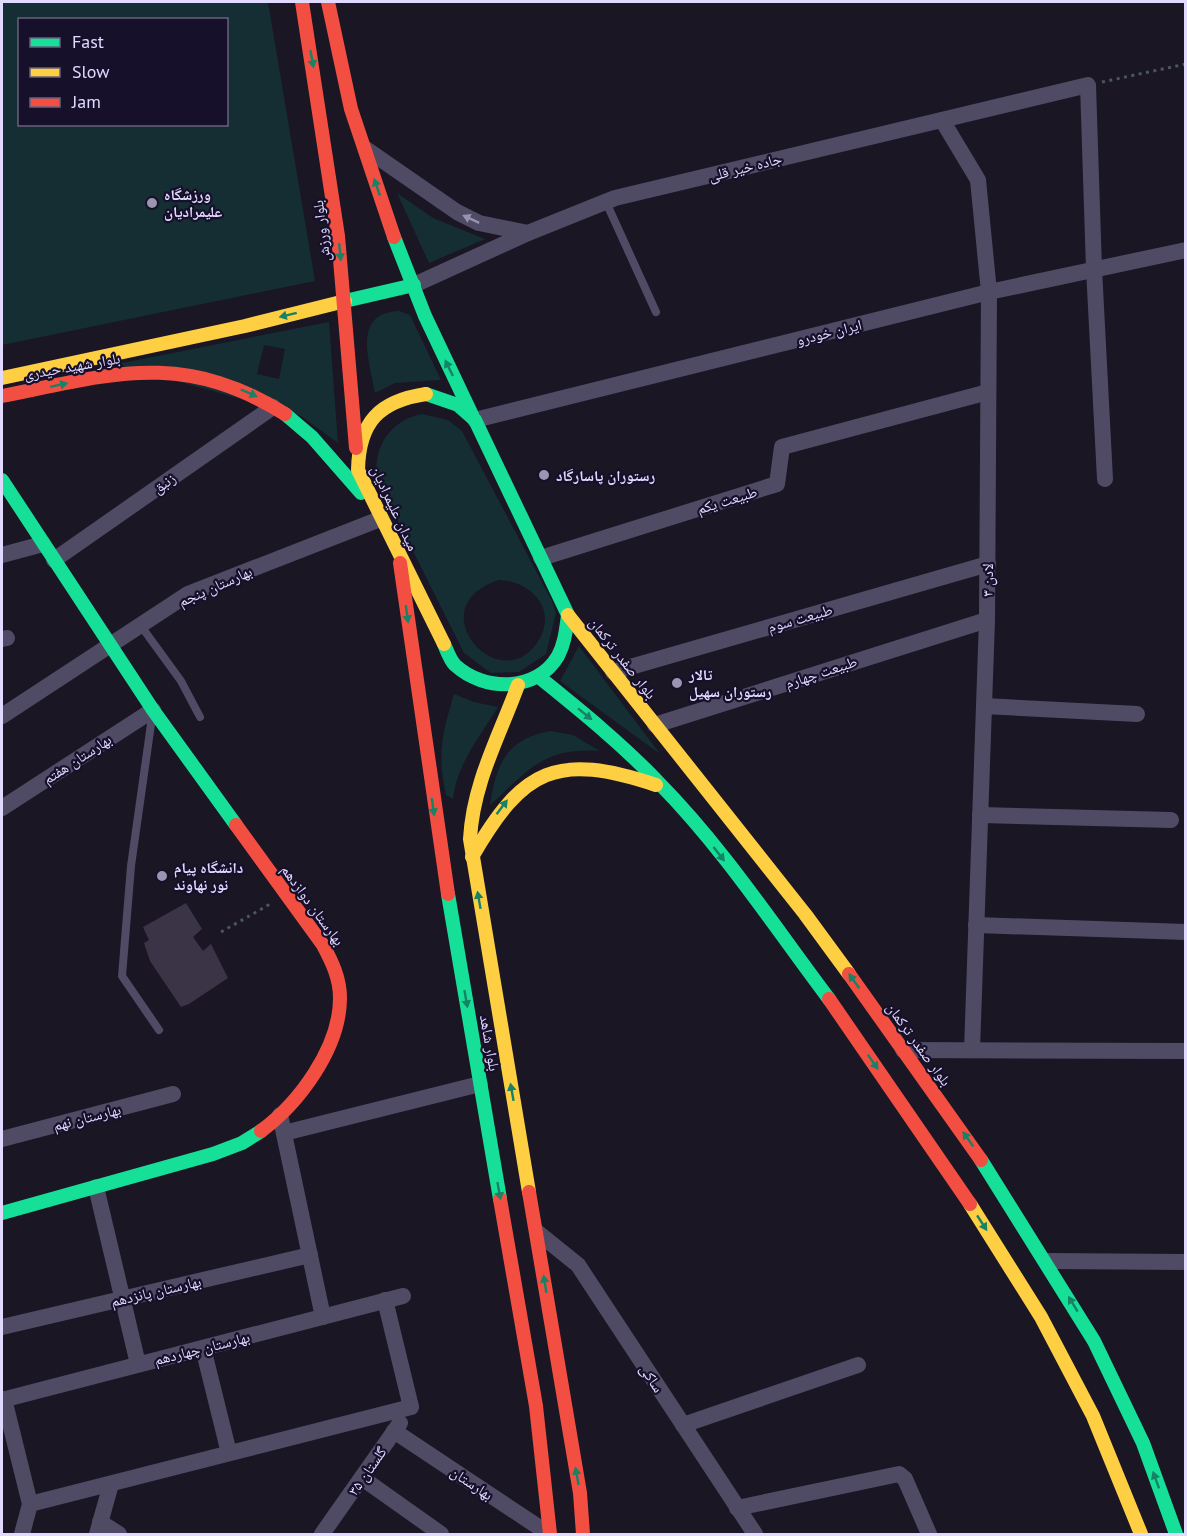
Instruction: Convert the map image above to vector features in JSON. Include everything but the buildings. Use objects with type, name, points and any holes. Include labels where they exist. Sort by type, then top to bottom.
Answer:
[{"type":"main road","name":"بلوار ورزش","points":[[302,2],[330,172],[345,301],[357,458]]},
{"type":"main road","points":[[328,2],[350,101],[392,230],[446,362],[475,420]]},
{"type":"main road","name":"بلوار شهید حیدری","points":[[2,378],[246,326],[414,285]]},
{"type":"main road","name":"بلوار شهید حیدری","points":[[2,396],[117,373],[152,371],[219,381],[254,395],[316,438],[340,464],[381,519]]},
{"type":"main road","name":"میدان علیمرادیان","points":[[426,394],[446,399],[458,405],[475,420],[568,615],[568,634],[552,666],[540,677],[518,685],[499,686],[482,681],[454,664],[358,470],[357,458],[361,438],[370,420],[385,406],[404,396],[426,394]]},
{"type":"main road","name":"بهارستان دوازدهم","points":[[2,483],[153,710],[333,960],[340,997],[338,1020],[329,1048],[280,1115],[266,1128],[231,1148],[2,1213]]},
{"type":"main road","name":"بلوار شاهد","points":[[399,556],[438,838],[536,1406],[549,1534]]},
{"type":"main road","name":"بلوار صفدر ترکمان","points":[[568,615],[805,914],[974,1148],[1074,1306],[1112,1376],[1143,1443],[1176,1534]]},
{"type":"main road","points":[[540,677],[614,738],[663,788],[716,849],[829,999],[1011,1269],[1076,1380],[1110,1453],[1141,1534]]},
{"type":"main road","name":"بلوار شاهد","points":[[518,685],[502,731],[475,790],[470,814],[472,857],[580,1492],[583,1534]]},
{"type":"main road","points":[[472,857],[489,825],[509,799],[525,784],[553,771],[578,767],[601,768],[626,774],[663,788]]},
{"type":"street","points":[[1088,85],[1094,269],[1105,479]]},
{"type":"street","name":"جاده خیر قلی","points":[[414,285],[528,233],[606,202],[1088,85]]},
{"type":"street","name":"لادن ۳","points":[[942,120],[978,180],[988,292],[987,620],[972,1050]]},
{"type":"street","points":[[364,147],[457,212],[479,223],[528,233]]},
{"type":"street","name":"ایران خودرو","points":[[475,420],[988,292],[1185,250]]},
{"type":"street","name":"طبیعت یکم","points":[[541,558],[777,484],[782,447],[988,392]]},
{"type":"street","name":"زنبق","points":[[54,560],[273,407]]},
{"type":"street","name":"بهارستان پنجم","points":[[2,716],[188,594],[381,519]]},
{"type":"street","points":[[2,555],[44,544]]},
{"type":"street","name":"طبیعت سوم","points":[[613,672],[988,564]]},
{"type":"street","name":"طبیعت چهارم","points":[[655,725],[987,620]]},
{"type":"street","points":[[984,706],[1137,714]]},
{"type":"street","name":"بهارستان هفتم","points":[[2,808],[153,710]]},
{"type":"street","points":[[980,816],[1171,820]]},
{"type":"street","points":[[976,925],[1185,932]]},
{"type":"street","points":[[903,1050],[1185,1051]]},
{"type":"street","points":[[284,1133],[480,1084]]},
{"type":"street","name":"بهارستان نهم","points":[[2,1139],[173,1094]]},
{"type":"street","points":[[280,1115],[323,1317]]},
{"type":"street","points":[[96,1187],[138,1364]]},
{"type":"street","name":"ساکی","points":[[537,1232],[578,1264],[754,1534]]},
{"type":"street","name":"بهارستان پانزدهم","points":[[2,1327],[310,1255]]},
{"type":"street","points":[[1046,1261],[1185,1262]]},
{"type":"street","name":"بهارستان چهاردهم","points":[[3,1399],[403,1296]]},
{"type":"street","points":[[30,1504],[411,1407],[386,1300]]},
{"type":"street","points":[[203,1348],[229,1454]]},
{"type":"street","points":[[683,1425],[858,1365]]},
{"type":"street","points":[[3,1399],[30,1504],[22,1534]]},
{"type":"street","name":"گلستان ۳۵","points":[[322,1534],[411,1407]]},
{"type":"street","name":"بهارستان","points":[[394,1431],[549,1534]]},
{"type":"street","points":[[737,1508],[899,1474],[905,1479],[929,1534]]},
{"type":"street","points":[[362,1478],[441,1534]]},
{"type":"street","points":[[111,1484],[98,1528],[119,1534]]},
{"type":"lane","points":[[606,202],[656,312]]},
{"type":"lane","points":[[141,626],[181,681],[200,717]]},
{"type":"lane","points":[[153,710],[134,842],[122,976],[159,1030]]},
{"type":"path","points":[[1088,85],[1185,64]]},
{"type":"path","points":[[221,932],[285,896]]},
{"type":"green space","name":"ورزشگاه علیمرادیان","points":[[2,2],[268,2],[315,281],[2,345]]},
{"type":"green space","points":[[397,193],[433,218],[485,239],[429,263]]},
{"type":"green space","points":[[399,311],[410,315],[441,380],[395,383],[375,393],[368,354],[369,329],[374,320],[384,314]]},
{"type":"green space","points":[[329,322],[338,443],[301,416],[117,364]],"holes":[[[264,345],[285,349],[279,379],[257,374]]]},
{"type":"green space","points":[[422,414],[448,420],[462,431],[552,601],[556,613],[546,654],[519,672],[491,673],[464,653],[378,481],[377,458],[380,447],[392,429],[411,417]],"holes":[[[499,580],[510,581],[529,590],[537,597],[545,616],[540,638],[524,656],[506,661],[489,656],[474,644],[465,628],[465,610],[475,593]]]},
{"type":"green space","points":[[579,646],[660,754],[560,681]]},
{"type":"green space","points":[[454,694],[474,702],[498,707],[464,762],[453,799],[446,795],[441,755]]},
{"type":"green space","points":[[551,731],[573,735],[600,751],[564,753],[550,757],[527,771],[490,805],[496,777],[506,755],[524,740]]},
{"type":"traffic: fast","points":[[394,237],[425,316],[472,415]]},
{"type":"traffic: fast","points":[[345,301],[414,285]]},
{"type":"traffic: fast","points":[[426,394],[458,405],[475,420],[568,615],[564,641],[558,656],[549,668],[524,682],[495,684],[467,674],[453,663],[444,644]]},
{"type":"traffic: fast","points":[[285,414],[312,437],[361,493]]},
{"type":"traffic: fast","points":[[2,480],[153,710],[236,825]]},
{"type":"traffic: fast","points":[[539,677],[616,741],[682,808],[747,888],[829,999]]},
{"type":"traffic: fast","points":[[448,894],[500,1199]]},
{"type":"traffic: fast","points":[[2,1213],[213,1154],[242,1143],[261,1131]]},
{"type":"traffic: fast","points":[[981,1160],[1094,1341],[1143,1443],[1176,1534]]},
{"type":"traffic: slow","points":[[2,378],[245,326],[345,301]]},
{"type":"traffic: slow","points":[[426,394],[396,402],[384,408],[375,417],[362,439],[358,470],[444,644]]},
{"type":"traffic: slow","points":[[568,615],[805,914],[849,974]]},
{"type":"traffic: slow","points":[[518,685],[481,779],[472,818],[470,839],[529,1192]]},
{"type":"traffic: slow","points":[[472,857],[490,827],[508,804],[527,786],[546,775],[568,770],[593,770],[622,775],[656,785]]},
{"type":"traffic: slow","points":[[970,1204],[1041,1317],[1093,1416],[1141,1534]]},
{"type":"traffic: jam","points":[[302,2],[338,236],[356,448]]},
{"type":"traffic: jam","points":[[328,2],[351,109],[394,237]]},
{"type":"traffic: jam","points":[[2,396],[113,375],[179,374],[213,381],[248,394],[285,414]]},
{"type":"traffic: jam","points":[[400,563],[448,894]]},
{"type":"traffic: jam","points":[[236,825],[323,945],[335,970],[340,991],[338,1017],[333,1036],[315,1073],[303,1090],[261,1131]]},
{"type":"traffic: jam","points":[[849,974],[981,1160]]},
{"type":"traffic: jam","points":[[829,999],[970,1204]]},
{"type":"traffic: jam","points":[[529,1192],[580,1493],[583,1534]]},
{"type":"traffic: jam","points":[[500,1199],[536,1406],[550,1534]]},
{"type":"place","name":"ورزشگاه علیمرادیان","points":[[152,203]]},
{"type":"place","name":"رستوران پاسارگاد","points":[[544,475]]},
{"type":"place","name":"تالار رستوران سهیل","points":[[677,683]]},
{"type":"place","name":"دانشگاه پیام نور نهاوند","points":[[162,876]]}]
